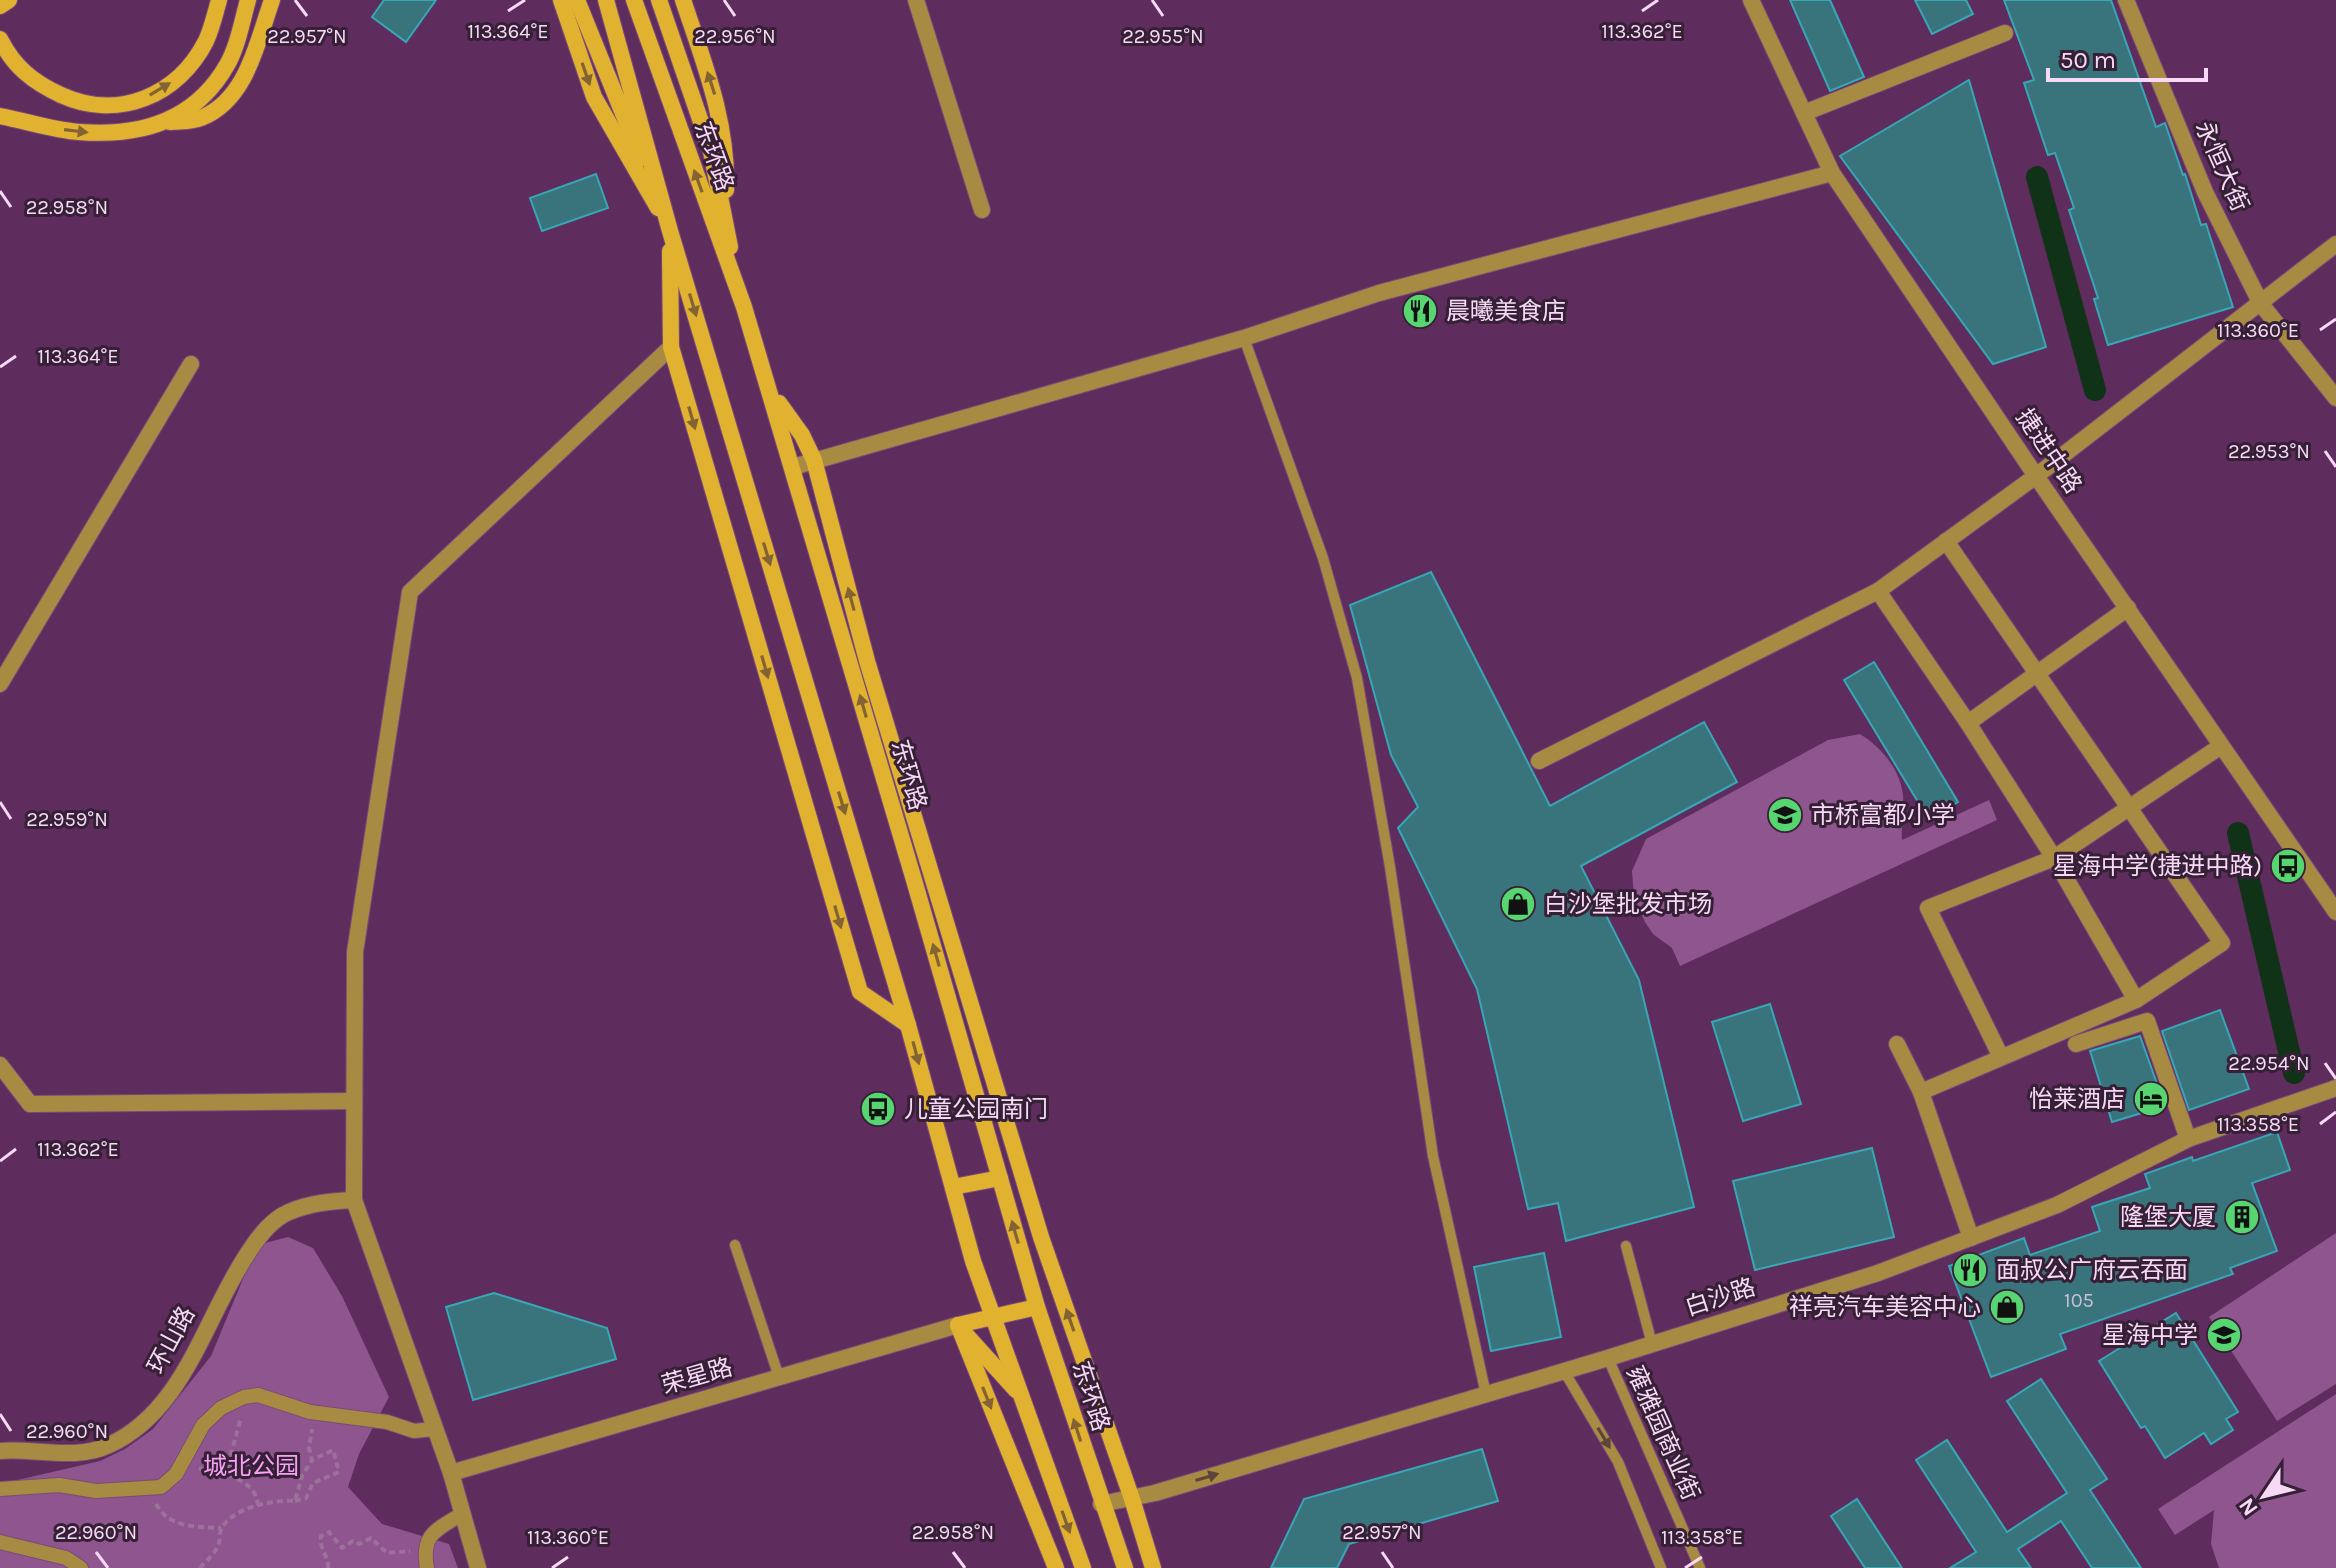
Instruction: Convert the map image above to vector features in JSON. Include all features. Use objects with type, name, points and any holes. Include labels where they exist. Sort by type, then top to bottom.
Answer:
[{"type":"main road","points":[[0,6],[9,0]]},
{"type":"main road","points":[[0,39],[10,59],[37,84],[77,102],[108,107],[135,102],[165,88],[186,69],[205,43],[219,0]]},
{"type":"main road","points":[[0,116],[76,132],[115,133],[183,113],[205,98],[228,63],[248,0]]},
{"type":"main road","points":[[157,123],[199,120],[219,108],[237,91],[272,0]]},
{"type":"main road","points":[[561,0],[594,97],[670,231]]},
{"type":"main road","points":[[577,0],[670,231],[671,347],[860,992],[908,1025]]},
{"type":"main road","points":[[606,0],[670,231],[908,1025],[973,1261],[1083,1568]]},
{"type":"main road","name":"东环路","points":[[634,0],[744,307],[1037,1307],[1125,1568]]},
{"type":"main road","points":[[659,0],[711,151],[744,307]]},
{"type":"main road","points":[[683,0],[722,124],[727,159],[725,215]]},
{"type":"main road","points":[[769,389],[802,435],[814,460],[867,661],[1041,1237],[1153,1568]]},
{"type":"main road","points":[[953,1187],[1000,1178]]},
{"type":"main road","points":[[958,1325],[1037,1307],[1041,1237]]},
{"type":"main road","points":[[958,1325],[1021,1396]]},
{"type":"main road","points":[[958,1325],[1056,1568]]},
{"type":"street","points":[[916,0],[982,210]]},
{"type":"street","name":"捷进中路","points":[[1751,0],[1832,173],[2336,912]]},
{"type":"street","name":"永恒大街","points":[[2126,0],[2205,192],[2261,304],[2336,398]]},
{"type":"street","points":[[1804,113],[2005,33]]},
{"type":"street","points":[[793,467],[1244,338],[1379,293],[1832,173]]},
{"type":"street","points":[[1539,761],[1878,591],[2036,476],[2336,244]]},
{"type":"street","points":[[478,1568],[451,1473],[354,1200],[355,952],[410,592],[671,347]]},
{"type":"street","points":[[0,684],[191,364]]},
{"type":"street","points":[[1921,1092],[2136,1000],[2222,943],[1946,541]]},
{"type":"street","points":[[1878,591],[1968,723],[2054,858],[2136,1000]]},
{"type":"street","points":[[1968,723],[2128,608]]},
{"type":"street","points":[[2001,1057],[1928,908],[2054,858],[2221,746]]},
{"type":"street","points":[[2076,1044],[2147,1021],[2188,1139]]},
{"type":"street","points":[[1897,1044],[1921,1092],[1971,1238]]},
{"type":"street","points":[[0,1065],[30,1104],[353,1101]]},
{"type":"street","name":"白沙路","points":[[1101,1504],[1132,1499],[1430,1411],[1878,1273],[2057,1205],[2188,1139],[2336,1088]]},
{"type":"street","name":"环山路","points":[[0,1451],[71,1453],[107,1447],[136,1430],[162,1405],[188,1365],[237,1268],[261,1233],[286,1213],[319,1203],[354,1200]]},
{"type":"street","name":"荣星路","points":[[451,1473],[958,1325]]},
{"type":"street","points":[[0,1489],[59,1485],[96,1491],[161,1487],[176,1474],[203,1425],[221,1408],[238,1399],[258,1395],[320,1413],[387,1422],[414,1431],[434,1429]]},
{"type":"street","points":[[427,1568],[423,1550],[434,1531],[462,1514]]},
{"type":"street","points":[[0,1542],[66,1558],[81,1568]]},
{"type":"lane","points":[[1244,338],[1323,558],[1357,678],[1390,867],[1433,1156],[1486,1394]]},
{"type":"lane","points":[[735,1245],[779,1377]]},
{"type":"lane","points":[[1626,1246],[1652,1344]]},
{"type":"lane","name":"雍雅园商业街","points":[[1608,1358],[1700,1568]]},
{"type":"lane","points":[[1564,1371],[1618,1462],[1661,1568]]},
{"type":"path","points":[[232,1476],[229,1462],[241,1419],[238,1399]]},
{"type":"path","points":[[312,1460],[309,1435],[320,1413]]},
{"type":"path","points":[[150,1488],[160,1511],[168,1518],[188,1526],[221,1528],[243,1511],[258,1505],[281,1500],[295,1501],[306,1498],[313,1483],[339,1472],[333,1450],[312,1460],[302,1476],[295,1501]]},
{"type":"path","points":[[184,1461],[232,1476],[250,1486],[257,1495],[258,1505]]},
{"type":"path","points":[[212,1472],[229,1462]]},
{"type":"path","points":[[200,1568],[219,1545],[221,1528]]},
{"type":"path","points":[[328,1568],[320,1546],[321,1536],[329,1532],[342,1548],[353,1541],[359,1544],[371,1538],[387,1553],[423,1550]]},
{"type":"green space","points":[[1860,734],[1882,752],[1898,776],[1903,795],[1902,840],[1989,800],[1997,820],[1680,966],[1672,948],[1653,934],[1645,922],[1634,897],[1632,871],[1646,839],[1828,740]]},
{"type":"green space","points":[[2336,1233],[2336,1384],[2277,1421],[2209,1317]]},
{"type":"green space","name":"城北公园","points":[[288,1237],[313,1248],[342,1296],[389,1397],[359,1454],[348,1487],[382,1524],[449,1544],[458,1568],[0,1568],[0,1484],[100,1461],[125,1449],[153,1429],[211,1356],[257,1245]]},
{"type":"green space","points":[[2336,1394],[2336,1568],[2219,1568],[2211,1544],[2214,1510],[2175,1535],[2158,1509]]},
{"type":"building","points":[[384,0],[436,0],[406,42],[372,17]]},
{"type":"building","points":[[1790,0],[1830,0],[1864,77],[1830,91]]},
{"type":"building","points":[[1915,0],[1966,0],[1973,14],[1932,34]]},
{"type":"building","points":[[2004,0],[2111,0],[2156,127],[2165,123],[2201,225],[2206,224],[2233,307],[2108,345],[2094,299],[2098,298],[2069,210],[2074,208],[2055,153],[2048,155],[2024,83],[2034,80]]},
{"type":"building","points":[[1969,80],[2046,347],[1993,364],[1840,156]]},
{"type":"building","points":[[596,174],[608,208],[542,231],[530,198]]},
{"type":"building","name":"白沙堡批发市场","points":[[1431,572],[1550,806],[1704,722],[1737,782],[1581,866],[1639,980],[1694,1207],[1566,1241],[1558,1203],[1528,1209],[1477,989],[1398,828],[1418,807],[1391,755],[1350,605]]},
{"type":"building","points":[[1874,662],[1958,802],[1929,820],[1844,680]]},
{"type":"building","points":[[1770,1004],[1801,1104],[1743,1121],[1712,1022]]},
{"type":"building","points":[[2220,1010],[2249,1089],[2189,1110],[2162,1031]]},
{"type":"building","points":[[2140,1036],[2165,1106],[2112,1122],[2090,1051]]},
{"type":"building","points":[[2277,1132],[2290,1170],[2252,1183],[2277,1251],[2230,1268],[2233,1274],[2060,1334],[2066,1349],[1991,1377],[1949,1266],[2024,1238],[2030,1255],[2100,1231],[2092,1207],[2150,1188],[2145,1174]]},
{"type":"building","points":[[1872,1148],[1894,1237],[1755,1270],[1733,1181]]},
{"type":"building","points":[[1544,1253],[1561,1337],[1491,1351],[1474,1267]]},
{"type":"building","points":[[494,1293],[607,1328],[616,1359],[473,1400],[446,1307]]},
{"type":"building","points":[[2176,1313],[2238,1412],[2226,1419],[2233,1430],[2211,1444],[2204,1433],[2165,1458],[2145,1426],[2141,1428],[2099,1361]]},
{"type":"building","points":[[2041,1379],[2107,1479],[2090,1490],[2141,1568],[2092,1568],[2061,1521],[2018,1549],[2031,1568],[1950,1568],[1976,1552],[1916,1460],[1947,1440],[2007,1532],[2067,1493],[2007,1401]]},
{"type":"building","points":[[1482,1449],[1498,1501],[1349,1544],[1337,1568],[1271,1568],[1304,1499]]},
{"type":"building","points":[[1857,1499],[1902,1568],[1865,1568],[1831,1516]]},
{"type":"waterway","points":[[2037,177],[2095,390]]},
{"type":"waterway","points":[[2238,833],[2294,1073]]},
{"type":"place","name":"晨曦美食店","points":[[1420,311]]},
{"type":"place","name":"市桥富都小学","points":[[1785,815]]},
{"type":"place","name":"星海中学(捷进中路)","points":[[2288,866]]},
{"type":"place","name":"白沙堡批发市场","points":[[1518,904]]},
{"type":"place","name":"怡莱酒店","points":[[2151,1099]]},
{"type":"place","name":"儿童公园南门","points":[[878,1109]]},
{"type":"place","name":"隆堡大厦","points":[[2242,1217]]},
{"type":"place","name":"面叔公广府云吞面","points":[[1970,1270]]},
{"type":"place","name":"祥亮汽车美容中心","points":[[2007,1307]]},
{"type":"place","name":"星海中学","points":[[2224,1335]]}]
